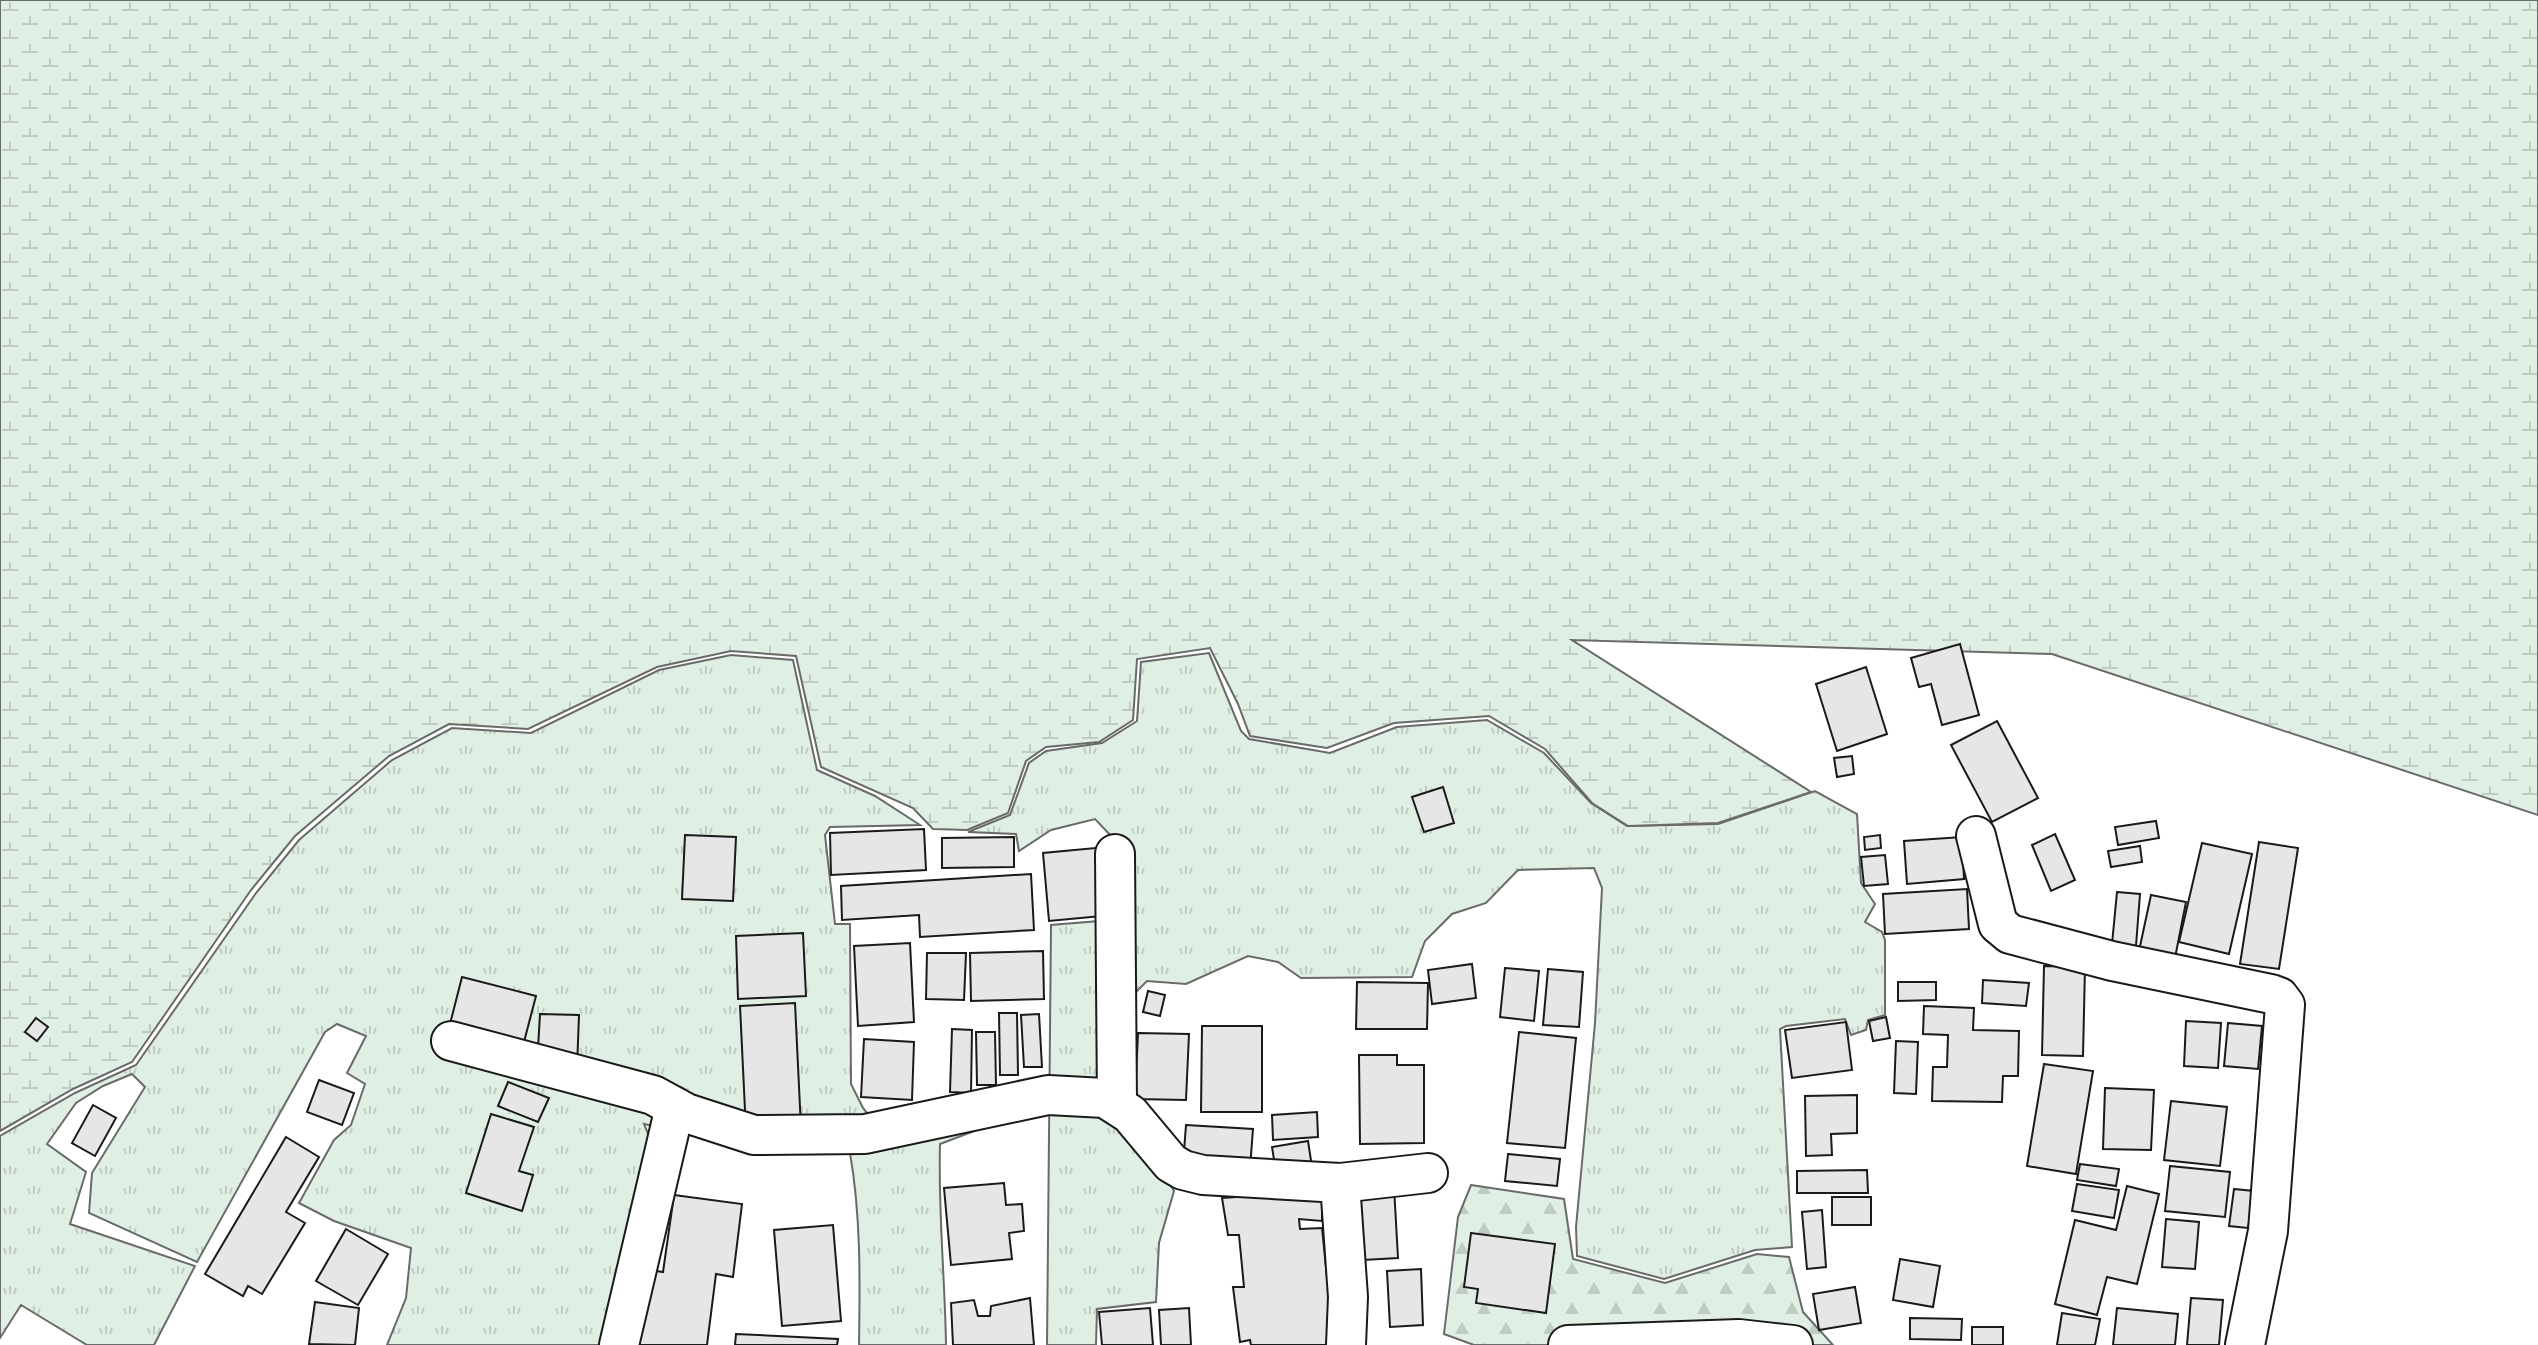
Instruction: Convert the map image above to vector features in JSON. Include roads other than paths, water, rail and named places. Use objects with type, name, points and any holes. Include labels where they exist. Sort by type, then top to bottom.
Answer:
[{"type":"street","points":[[1976,836],[1998,924],[2010,934],[2112,961],[2271,994],[2279,997],[2285,1005],[2268,1231],[2245,1345]]},
{"type":"street","points":[[1115,854],[1117,1104]]},
{"type":"street","points":[[451,1041],[653,1095],[675,1107],[754,1135],[865,1134],[1048,1095],[1105,1098],[1130,1114],[1171,1163],[1203,1175],[1340,1183],[1428,1173]]},
{"type":"street","points":[[619,1345],[675,1107]]},
{"type":"street","points":[[1340,1183],[1348,1297],[1346,1345]]},
{"type":"street","points":[[1568,1345],[1739,1339],[1793,1345]]}]
